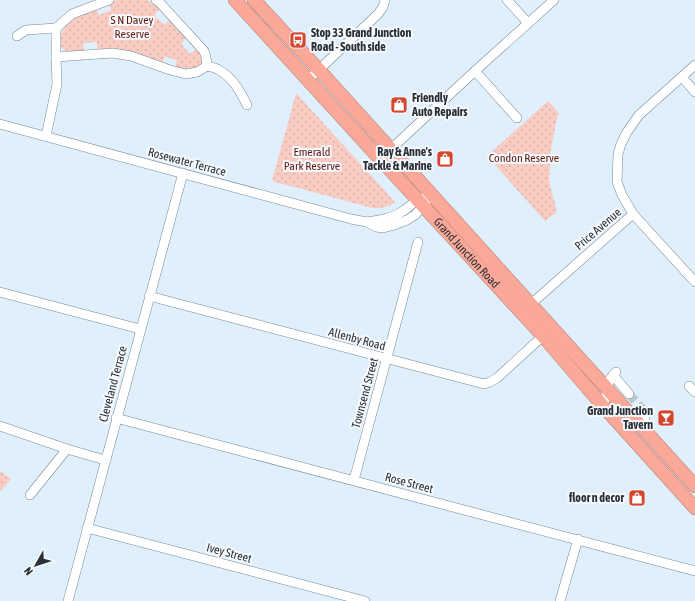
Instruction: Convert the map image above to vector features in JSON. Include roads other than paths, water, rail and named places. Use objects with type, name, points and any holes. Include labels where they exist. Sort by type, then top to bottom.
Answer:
[{"type":"highway","name":"Grand Junction Road","points":[[235,0],[420,203],[526,308]]},
{"type":"highway","name":"Grand Junction Road","points":[[254,0],[432,195],[526,308],[548,332],[607,388],[695,486]]},
{"type":"highway","points":[[380,159],[391,149]]},
{"type":"highway","name":"Grand Junction Road","points":[[548,332],[603,406],[695,508]]},
{"type":"street","points":[[17,36],[26,30],[56,28],[72,14],[109,0]]},
{"type":"street","points":[[156,0],[204,51],[207,66]]},
{"type":"street","points":[[308,80],[378,14],[383,7],[385,0]]},
{"type":"street","points":[[507,0],[528,23]]},
{"type":"street","points":[[391,149],[554,0]]},
{"type":"street","points":[[46,136],[57,84],[56,28]]},
{"type":"street","points":[[56,57],[113,53],[131,56],[186,74],[197,72],[207,66],[219,70],[230,79],[240,90],[247,105]]},
{"type":"street","name":"Price Avenue","points":[[526,308],[633,214],[622,195],[617,182],[618,154],[621,144],[627,132],[639,115],[695,65]]},
{"type":"street","points":[[475,71],[517,118]]},
{"type":"street","points":[[682,77],[695,92]]},
{"type":"street","name":"Rosewater Terrace","points":[[0,124],[343,217],[367,222],[376,227],[384,228],[408,220],[415,215],[420,203],[432,195]]},
{"type":"street","name":"Cleveland Terrace","points":[[68,601],[183,173]]},
{"type":"street","points":[[633,214],[695,282]]},
{"type":"street","name":"Townsend Street","points":[[354,480],[418,242]]},
{"type":"street","points":[[0,292],[140,329]]},
{"type":"street","name":"Allenby Road","points":[[149,296],[484,384],[496,378],[548,332]]},
{"type":"street","points":[[603,406],[610,379],[614,374],[629,394]]},
{"type":"street","points":[[643,410],[647,433]]},
{"type":"street","name":"Rose Street","points":[[116,418],[695,571]]},
{"type":"street","points":[[0,426],[67,449],[105,460]]},
{"type":"street","points":[[30,495],[67,449]]},
{"type":"street","name":"Ivey Street","points":[[87,528],[365,601]]},
{"type":"street","points":[[560,601],[578,539]]},
{"type":"tunnel","points":[[629,394],[643,410]]},
{"type":"place","name":"Stop 33 Grand Junction Road - South side","points":[[298,40]]},
{"type":"place","name":"Friendly Auto Repairs","points":[[399,105]]},
{"type":"place","name":"Ray & Anne's Tackle & Marine","points":[[445,159]]},
{"type":"place","name":"Grand Junction Tavern","points":[[666,418]]},
{"type":"place","name":"floor n decor","points":[[637,498]]},
{"type":"park label","name":"S N Davey Reserve","points":[[132,27]]},
{"type":"park label","name":"Condon Reserve","points":[[524,158]]},
{"type":"park label","name":"Emerald Park Reserve","points":[[312,159]]}]
